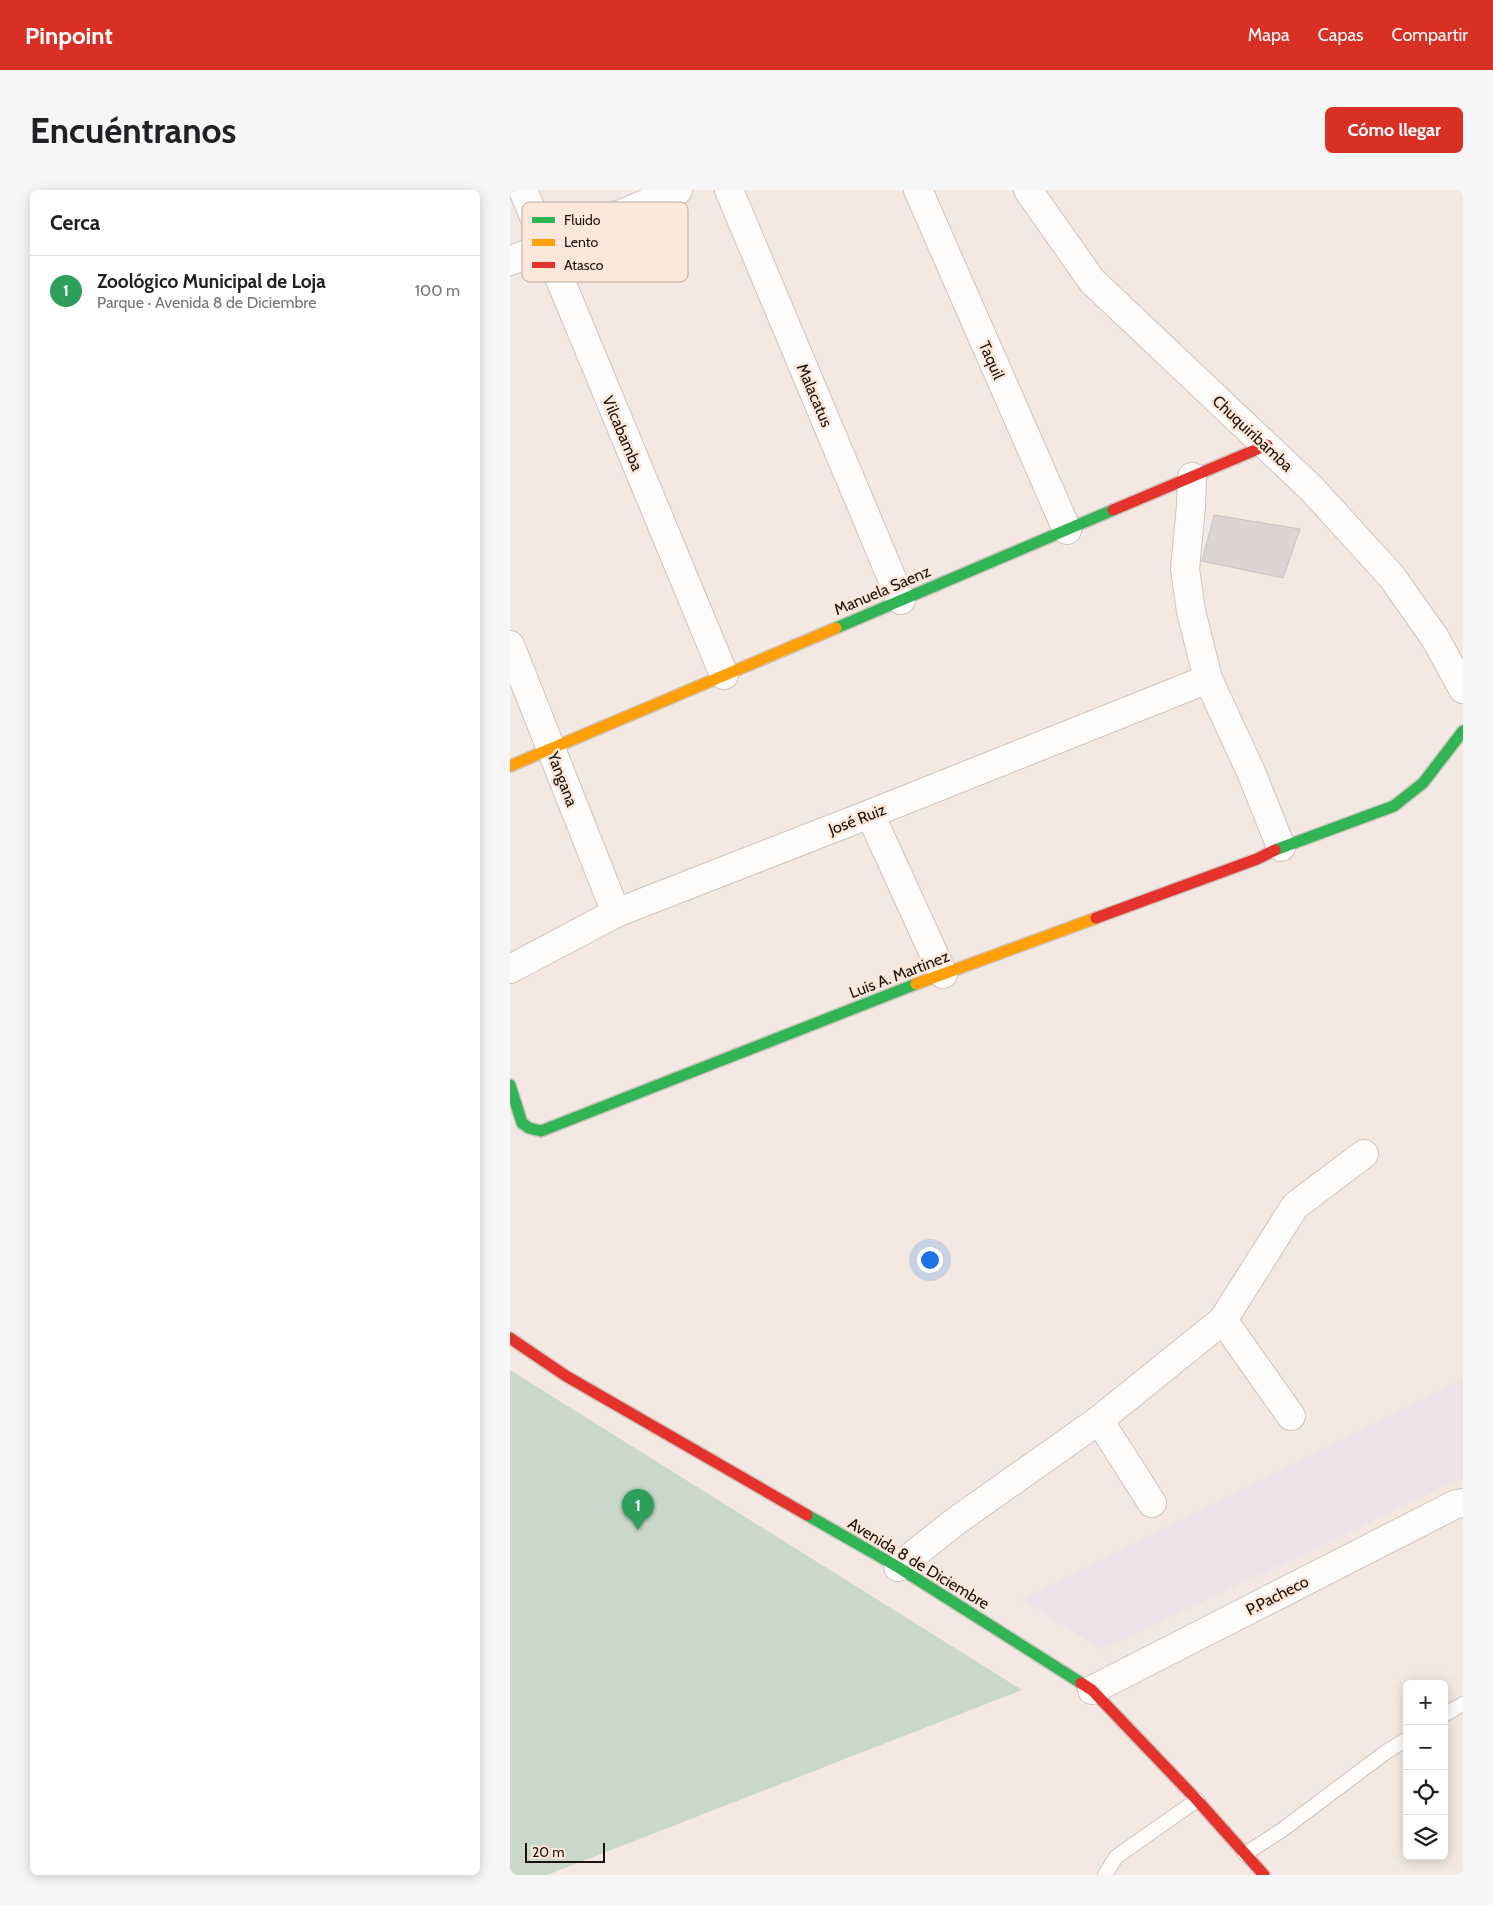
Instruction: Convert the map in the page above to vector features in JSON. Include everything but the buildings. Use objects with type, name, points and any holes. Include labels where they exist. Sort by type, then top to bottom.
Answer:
[{"type":"street","name":"Vilcabamba","points":[[523,190],[528,202]]},
{"type":"street","points":[[650,202],[678,190]]},
{"type":"street","name":"Malacatus","points":[[728,190],[901,600]]},
{"type":"street","name":"Taquil","points":[[918,190],[1067,530]]},
{"type":"street","name":"Chuquiribamba","points":[[1028,190],[1092,280],[1312,489],[1392,577],[1434,638],[1463,689]]},
{"type":"street","points":[[510,261],[522,256]]},
{"type":"street","name":"Vilcabamba","points":[[560,282],[724,675]]},
{"type":"street","name":"Manuela Saenz","points":[[510,766],[1267,445]]},
{"type":"street","points":[[1192,477],[1185,569],[1191,611],[1208,679],[1251,772],[1281,847]]},
{"type":"street","name":"Yangana","points":[[510,645],[616,913]]},
{"type":"street","name":"José Ruiz","points":[[510,969],[616,913],[1208,679]]},
{"type":"street","name":"Luis A. Martinez","points":[[510,1085],[522,1123],[529,1128],[541,1131],[943,974],[1248,863],[1281,847],[1394,806],[1424,783],[1463,731]]},
{"type":"street","points":[[870,814],[943,974]]},
{"type":"street","points":[[898,1567],[956,1521],[1099,1420],[1223,1320],[1295,1206],[1364,1154]]},
{"type":"street","points":[[1223,1320],[1291,1416]]},
{"type":"street","name":"Avenida 8 de Diciembre","points":[[510,1338],[566,1376],[898,1567],[1092,1690],[1197,1800],[1264,1875]]},
{"type":"street","points":[[1099,1420],[1152,1503]]},
{"type":"street","name":"P.Pacheco","points":[[1092,1690],[1456,1504],[1463,1503]]},
{"type":"lane","points":[[1448,1713],[1463,1704]]},
{"type":"lane","points":[[1245,1854],[1282,1830],[1386,1752],[1403,1741]]},
{"type":"lane","points":[[1105,1875],[1116,1857],[1197,1800]]},
{"type":"shaded area","points":[[1463,1379],[1463,1478],[1102,1650],[1021,1599]]},
{"type":"green space","points":[[510,1370],[1022,1690],[547,1875],[510,1875]]},
{"type":"traffic: fast","points":[[836,628],[1113,510]]},
{"type":"traffic: fast","points":[[1275,850],[1394,806],[1423,783],[1463,731]]},
{"type":"traffic: fast","points":[[510,1085],[522,1123],[529,1128],[541,1131],[916,984]]},
{"type":"traffic: fast","points":[[807,1515],[898,1567],[1081,1683]]},
{"type":"traffic: slow","points":[[510,766],[836,628]]},
{"type":"traffic: slow","points":[[916,984],[1096,918]]},
{"type":"traffic: jam","points":[[1113,510],[1267,445]]},
{"type":"traffic: jam","points":[[1096,918],[1257,859],[1275,850]]},
{"type":"traffic: jam","points":[[510,1338],[566,1376],[807,1515]]},
{"type":"traffic: jam","points":[[1081,1683],[1092,1690],[1197,1800],[1264,1875]]},
{"type":"place","name":"Zoológico Municipal de Loja","points":[[638,1530]]}]
